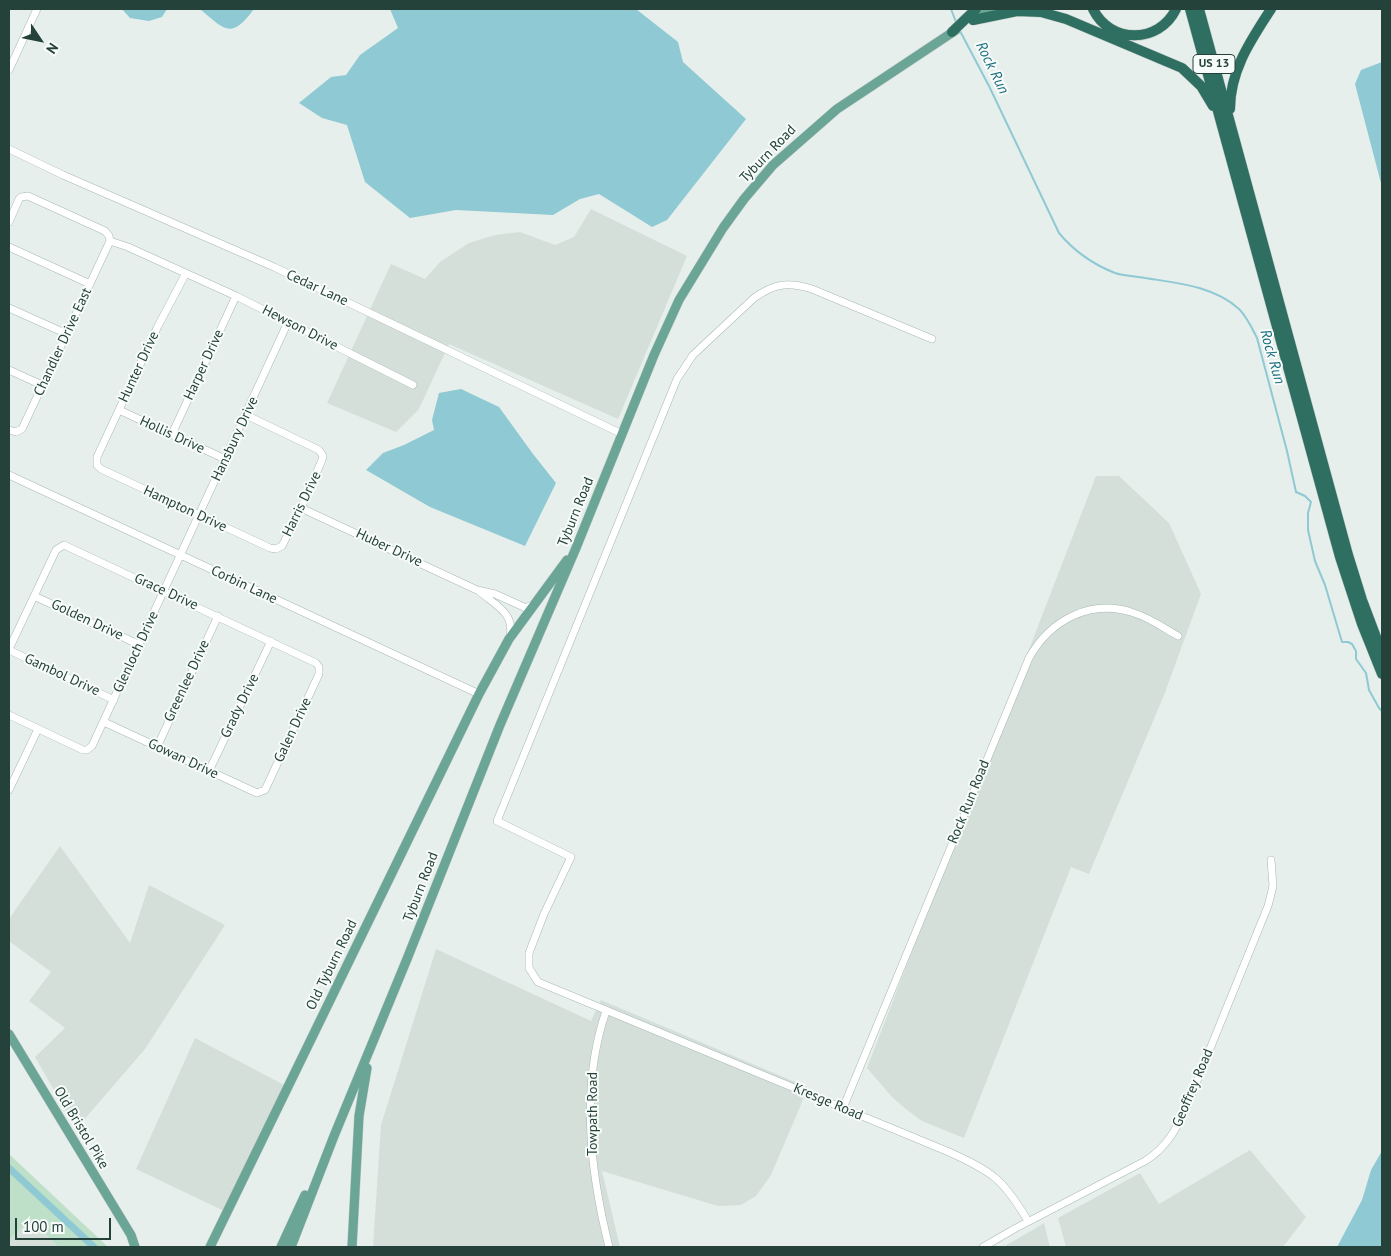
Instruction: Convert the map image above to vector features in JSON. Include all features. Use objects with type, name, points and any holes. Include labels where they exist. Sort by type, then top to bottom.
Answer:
[{"type":"highway","points":[[1093,9],[1098,18],[1108,28],[1120,34],[1134,36],[1147,34],[1159,28],[1170,19],[1176,9]]},
{"type":"highway","name":"US 13","points":[[1190,9],[1342,565],[1362,624],[1382,674]]},
{"type":"highway","name":"US 13","points":[[1199,9],[1348,555],[1362,600],[1382,653]]},
{"type":"highway","points":[[1230,120],[1231,89],[1237,68],[1244,52],[1271,9]]},
{"type":"highway","points":[[952,32],[973,14],[1017,11],[1049,13],[1066,18],[1172,62],[1187,71],[1201,86],[1224,130]]},
{"type":"main road","points":[[973,14],[990,9]]},
{"type":"main road","name":"Tyburn Road","points":[[291,1247],[500,726],[576,548],[654,355],[679,300],[708,251],[744,199],[773,165],[837,109],[952,32]]},
{"type":"main road","name":"Old Tyburn Road","points":[[210,1247],[479,694],[509,639],[576,548]]},
{"type":"main road","name":"Old Bristol Pike","points":[[9,1034],[131,1236],[141,1247]]},
{"type":"main road","points":[[352,1247],[359,1116],[372,1047]]},
{"type":"main road","name":"Tyburn Road","points":[[281,1247],[334,1136]]},
{"type":"main road","name":"Old Bristol Pike","points":[[131,1236],[135,1247]]},
{"type":"street","points":[[9,70],[37,9]]},
{"type":"street","name":"Cedar Lane","points":[[9,149],[274,268],[622,434]]},
{"type":"street","points":[[9,222],[19,199],[24,196],[105,231],[110,241]]},
{"type":"street","name":"Hewson Drive","points":[[110,241],[128,247],[236,296],[412,385]]},
{"type":"street","name":"Chandler Drive East","points":[[9,430],[16,432],[22,429],[44,386],[110,241]]},
{"type":"street","points":[[9,247],[90,284]]},
{"type":"street","name":"Hunter Drive","points":[[96,463],[158,326],[186,273]]},
{"type":"street","name":"Kresge Road","points":[[932,339],[812,290],[796,286],[776,286],[760,294],[689,359],[677,379],[497,821],[571,856],[530,949],[529,968],[538,982],[951,1153],[989,1172],[1002,1183],[1014,1196],[1028,1221]]},
{"type":"street","name":"Harper Drive","points":[[172,434],[236,296]]},
{"type":"street","points":[[9,308],[67,334]]},
{"type":"street","name":"Hansbury Drive","points":[[182,555],[288,322]]},
{"type":"street","points":[[9,370],[44,386]]},
{"type":"street","name":"Hollis Drive","points":[[119,410],[225,459]]},
{"type":"street","name":"Harris Drive","points":[[246,415],[319,450],[323,456],[301,508],[282,546],[276,549]]},
{"type":"street","name":"Hampton Drive","points":[[96,463],[101,469],[200,516],[276,549]]},
{"type":"street","name":"Corbin Lane","points":[[9,474],[479,694]]},
{"type":"street","name":"Huber Drive","points":[[301,508],[477,590],[495,594],[526,608],[534,604]]},
{"type":"street","name":"Grace Drive","points":[[34,596],[56,550],[64,545],[316,662],[320,667]]},
{"type":"street","name":"Glenloch Drive","points":[[38,729],[83,750],[87,750],[92,746],[182,555]]},
{"type":"street","name":"Huber Drive","points":[[477,590],[508,616],[511,626],[509,639]]},
{"type":"street","points":[[9,649],[34,596]]},
{"type":"street","name":"Golden Drive","points":[[34,596],[140,645]]},
{"type":"street","name":"Rock Run Road","points":[[843,1108],[1029,658],[1037,645],[1046,633],[1066,618],[1098,609],[1119,609],[1132,612],[1151,620],[1178,636]]},
{"type":"street","name":"Greenlee Drive","points":[[157,747],[218,616]]},
{"type":"street","name":"Grady Drive","points":[[209,771],[271,641]]},
{"type":"street","name":"Gambol Drive","points":[[9,649],[114,700]]},
{"type":"street","name":"Galen Drive","points":[[263,792],[319,674],[320,667]]},
{"type":"street","points":[[9,715],[38,729],[9,790]]},
{"type":"street","name":"Gowan Drive","points":[[104,722],[258,793],[263,792]]},
{"type":"street","name":"Geoffrey Road","points":[[983,1247],[1028,1221],[1145,1161],[1155,1155],[1171,1136],[1186,1108],[1268,906],[1273,886],[1271,860]]},
{"type":"street","name":"Towpath Road","points":[[606,1011],[595,1056],[590,1119],[593,1167],[608,1247]]},
{"type":"shaded area","points":[[591,209],[687,256],[618,419],[449,344],[419,409],[396,432],[327,403],[391,264],[425,279],[440,262],[469,243],[495,235],[520,232],[555,245],[574,237]]},
{"type":"shaded area","points":[[1096,476],[1119,476],[1169,523],[1201,594],[1164,695],[1089,874],[1071,867],[964,1138],[922,1121],[892,1097],[867,1068]]},
{"type":"shaded area","points":[[60,846],[130,943],[149,885],[225,925],[145,1049],[76,1129],[35,1057],[65,1028],[29,1001],[51,972],[9,941],[9,919]]},
{"type":"shaded area","points":[[436,949],[591,1021],[601,1000],[807,1087],[771,1175],[756,1196],[741,1205],[718,1206],[602,1171],[620,1247],[373,1247],[381,1125]]},
{"type":"shaded area","points":[[195,1038],[284,1085],[224,1211],[136,1169]]},
{"type":"shaded area","points":[[1250,1150],[1306,1217],[1283,1247],[1066,1247],[1058,1218],[1140,1173],[1159,1204]]},
{"type":"shaded area","points":[[31,1219],[58,1247],[9,1247],[9,1240]]},
{"type":"shaded area","points":[[1044,1223],[1050,1247],[1003,1247],[1031,1231]]},
{"type":"green space","points":[[9,1154],[108,1247],[58,1247],[31,1219],[9,1240]]},
{"type":"water","points":[[122,9],[167,9],[162,17],[149,21],[130,18]]},
{"type":"water","points":[[200,9],[254,9],[239,25],[228,28],[216,22]]},
{"type":"water","points":[[390,9],[636,9],[678,42],[683,62],[746,119],[667,220],[652,227],[599,194],[580,199],[553,215],[456,210],[410,218],[365,182],[347,125],[322,118],[299,103],[331,77],[346,75],[360,55],[398,28]]},
{"type":"water","points":[[1382,62],[1382,187],[1355,84],[1361,70]]},
{"type":"water","points":[[461,389],[499,407],[556,483],[525,546],[430,507],[366,470],[383,453],[434,430],[432,420],[439,393]]},
{"type":"water","points":[[1382,1151],[1382,1247],[1337,1247],[1362,1200],[1371,1170]]},
{"type":"waterway","name":"Rock Run","points":[[951,9],[956,22]]},
{"type":"waterway","name":"Rock Run","points":[[960,31],[989,86],[1059,233],[1065,240],[1084,256],[1115,273],[1207,290],[1229,301],[1247,319],[1257,338],[1296,492],[1305,496],[1311,502],[1308,513],[1308,530],[1315,561],[1325,585],[1342,642],[1352,644],[1356,651],[1356,659],[1366,673],[1369,690],[1382,711]]},
{"type":"waterway","points":[[9,1168],[94,1247]]}]
